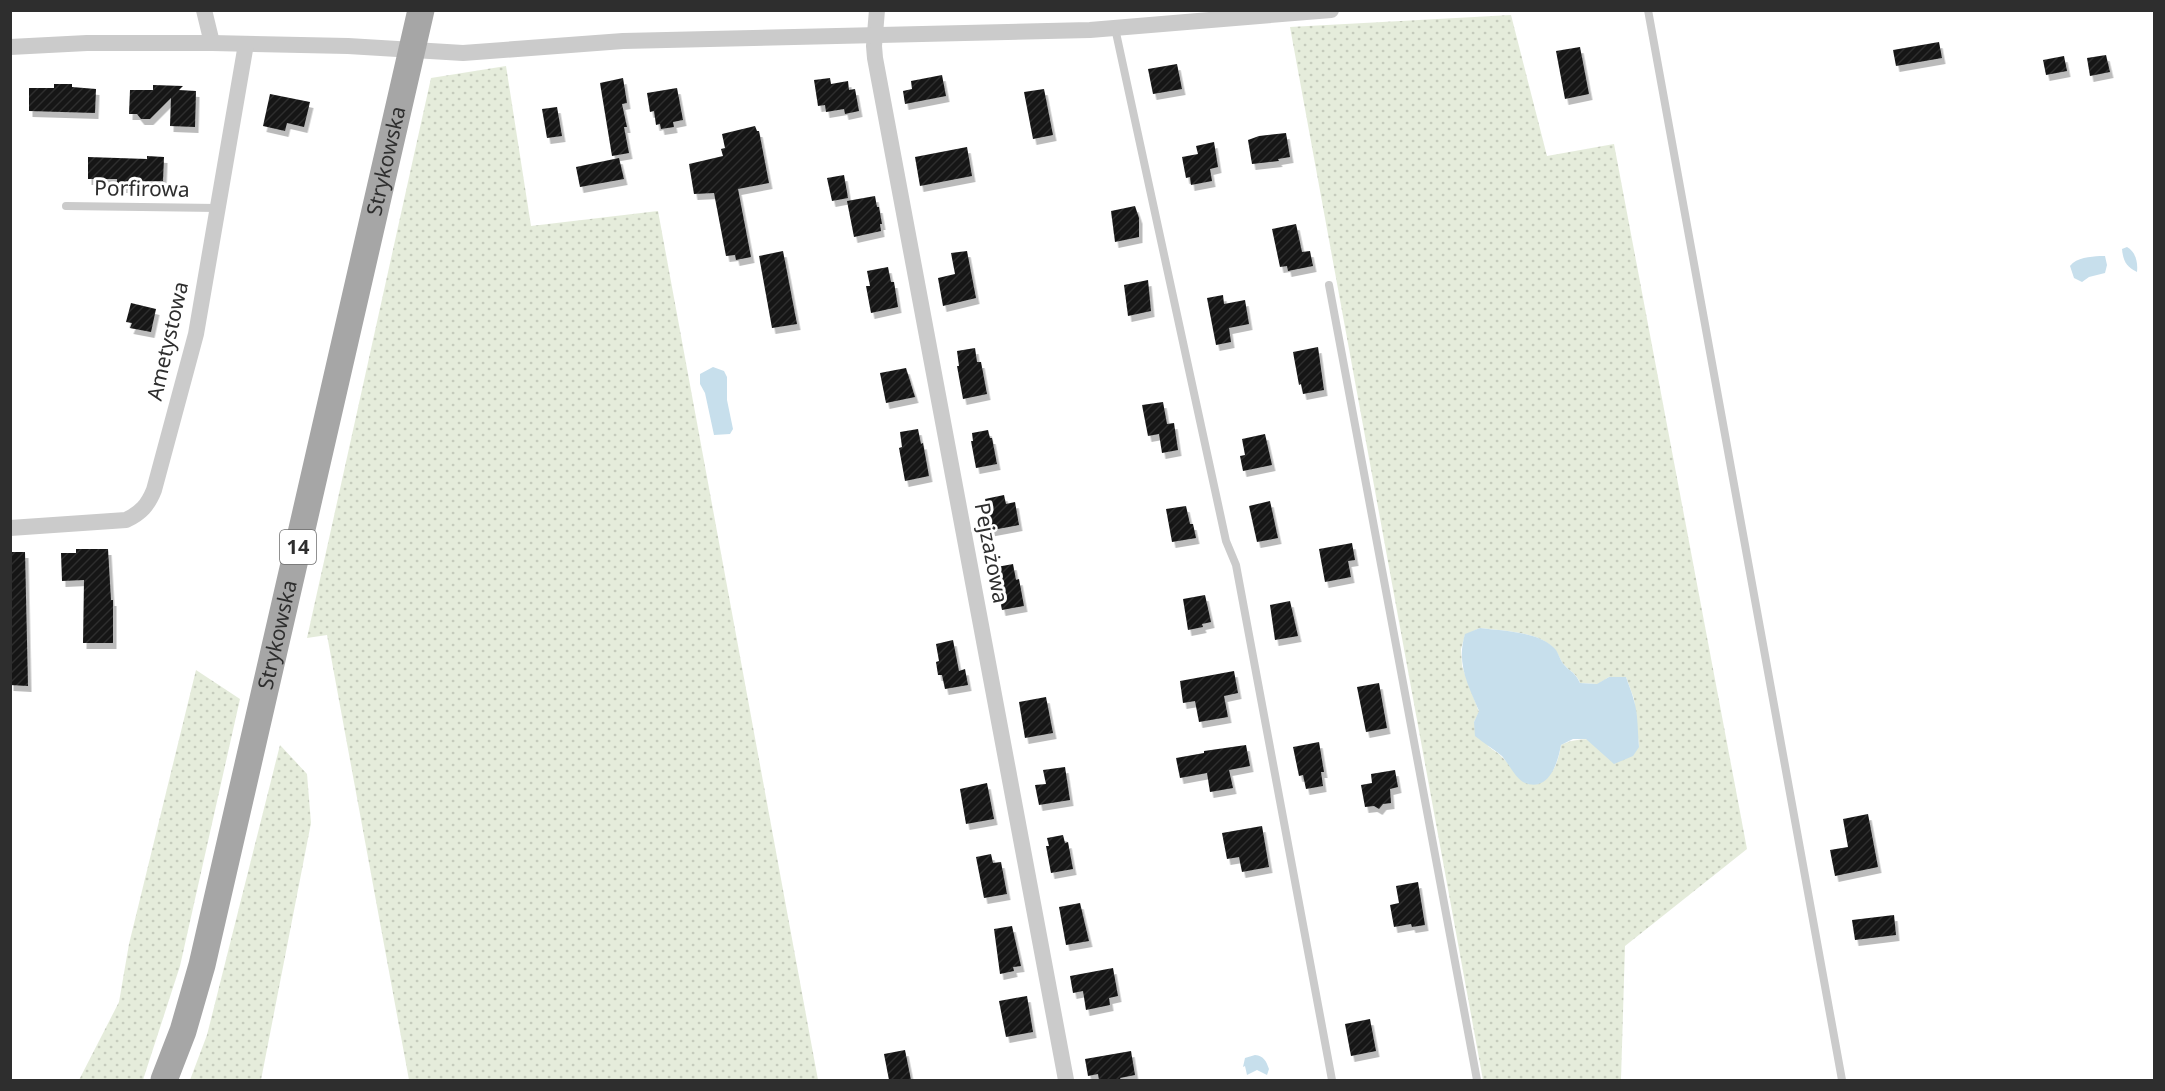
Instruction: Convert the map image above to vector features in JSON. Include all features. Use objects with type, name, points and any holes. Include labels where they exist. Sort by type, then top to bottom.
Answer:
[{"type":"main road","name":"Strykowska","points":[[164,1080],[183,1031],[202,965],[421,10]]},
{"type":"street","points":[[204,10],[212,43]]},
{"type":"street","name":"Pejzażowa","points":[[877,10],[875,58],[1066,1080]]},
{"type":"street","points":[[10,47],[87,43],[212,43],[348,46],[463,53],[623,41],[1115,28],[1332,10]]},
{"type":"street","name":"Ametystowa","points":[[10,528],[126,520],[137,515],[148,504],[154,490],[196,334],[246,44]]},
{"type":"lane","points":[[1648,10],[1842,1080]]},
{"type":"lane","points":[[1115,28],[1226,541],[1236,565],[1332,1080]]},
{"type":"lane","name":"Porfirowa","points":[[66,206],[216,208]]},
{"type":"lane","points":[[1329,285],[1477,1080]]},
{"type":"green space","points":[[1511,15],[1547,156],[1614,144],[1747,849],[1625,946],[1621,1080],[1483,1080],[1290,27]],"holes":[[[1480,628],[1509,631],[1540,639],[1556,651],[1580,683],[1598,684],[1609,677],[1626,677],[1634,699],[1639,747],[1590,739],[1570,741],[1561,745],[1556,764],[1550,774],[1532,783],[1489,747],[1474,722],[1479,712],[1462,666],[1461,649],[1465,635]]]},
{"type":"green space","points":[[506,66],[531,226],[658,211],[818,1080],[409,1080],[327,635],[307,638],[431,78]]},
{"type":"green space","points":[[196,670],[240,699],[180,966],[143,1080],[79,1080],[119,1002],[129,944]]},
{"type":"green space","points":[[280,745],[307,774],[311,823],[261,1080],[190,1080],[207,1035]]},
{"type":"water","points":[[2127,247],[2136,258],[2137,272],[2130,268],[2124,260],[2122,249]]},
{"type":"water","points":[[2105,256],[2107,265],[2105,273],[2089,277],[2082,282],[2074,278],[2070,266],[2073,263],[2084,258]]},
{"type":"water","points":[[713,367],[724,371],[727,377],[727,400],[733,429],[730,434],[714,435],[705,393],[700,384],[700,374]]},
{"type":"water","points":[[1480,628],[1531,635],[1540,639],[1556,650],[1562,662],[1580,683],[1597,684],[1609,677],[1626,677],[1637,717],[1639,747],[1633,756],[1614,764],[1586,739],[1573,739],[1561,745],[1555,767],[1546,780],[1532,785],[1520,780],[1502,756],[1475,736],[1474,722],[1479,711],[1464,674],[1462,655],[1465,634]]},
{"type":"water","points":[[1261,1056],[1266,1061],[1269,1069],[1267,1075],[1257,1070],[1247,1075],[1245,1066],[1243,1067],[1245,1058]]},
{"type":"building","points":[[1939,42],[1942,58],[1896,66],[1893,50]]},
{"type":"building","points":[[1580,47],[1589,94],[1565,99],[1556,51]]},
{"type":"building","points":[[2106,55],[2110,72],[2090,76],[2087,58]]},
{"type":"building","points":[[2064,56],[2067,71],[2046,75],[2043,60]]},
{"type":"building","points":[[1177,64],[1182,89],[1153,94],[1148,69]]},
{"type":"building","points":[[942,75],[946,96],[905,104],[903,91],[912,89],[911,81]]},
{"type":"building","points":[[623,78],[627,103],[622,104],[629,153],[612,156],[600,83]]},
{"type":"building","points":[[830,78],[831,84],[848,81],[849,90],[855,89],[859,111],[845,114],[844,109],[826,112],[825,105],[818,106],[814,80]]},
{"type":"building","points":[[54,84],[72,84],[72,87],[96,89],[95,113],[29,111],[29,88],[54,88]]},
{"type":"building","points":[[153,85],[183,86],[179,90],[196,91],[195,127],[170,126],[171,98],[150,119],[141,119],[137,114],[129,114],[130,90],[153,90]]},
{"type":"building","points":[[677,88],[683,120],[673,122],[674,127],[661,129],[660,124],[656,125],[654,111],[650,112],[647,93]]},
{"type":"building","points":[[1044,89],[1053,135],[1033,139],[1024,92]]},
{"type":"building","points":[[270,94],[310,102],[304,127],[287,123],[285,131],[263,126]]},
{"type":"building","points":[[557,107],[562,136],[547,138],[542,109]]},
{"type":"building","points":[[755,126],[759,131],[769,183],[738,189],[751,257],[736,260],[735,255],[726,256],[714,193],[694,194],[689,164],[723,156],[721,149],[725,148],[722,134]]},
{"type":"building","points":[[1286,133],[1290,157],[1278,159],[1279,161],[1252,164],[1248,140],[1259,136]]},
{"type":"building","points":[[1214,142],[1218,167],[1210,169],[1212,181],[1191,185],[1190,177],[1186,178],[1182,157],[1198,154],[1196,146]]},
{"type":"building","points":[[967,147],[972,176],[920,186],[915,157]]},
{"type":"building","points":[[147,156],[164,157],[163,181],[140,181],[140,187],[117,187],[117,179],[88,179],[88,157],[147,159]]},
{"type":"building","points":[[619,158],[624,179],[580,187],[576,167]]},
{"type":"building","points":[[844,175],[848,198],[832,201],[827,178]]},
{"type":"building","points":[[875,196],[882,224],[880,224],[881,231],[854,237],[847,201]]},
{"type":"building","points":[[1135,206],[1139,218],[1139,237],[1115,242],[1111,211]]},
{"type":"building","points":[[1296,224],[1302,252],[1310,251],[1313,266],[1288,271],[1287,266],[1280,267],[1272,229]]},
{"type":"building","points":[[783,251],[797,324],[772,328],[759,256]]},
{"type":"building","points":[[967,251],[976,298],[943,306],[938,278],[955,274],[951,253]]},
{"type":"building","points":[[888,267],[891,282],[894,282],[898,307],[871,313],[866,286],[870,286],[867,271]]},
{"type":"building","points":[[1148,280],[1151,311],[1128,316],[1124,285]]},
{"type":"building","points":[[1223,295],[1224,304],[1245,300],[1249,324],[1229,328],[1231,342],[1216,345],[1207,298]]},
{"type":"building","points":[[131,303],[156,309],[151,332],[130,328],[132,323],[126,322]]},
{"type":"building","points":[[1318,347],[1324,390],[1303,394],[1301,384],[1299,385],[1293,352]]},
{"type":"building","points":[[975,348],[977,362],[981,362],[987,394],[963,399],[957,366],[959,366],[957,351]]},
{"type":"building","points":[[906,368],[915,397],[886,403],[880,373]]},
{"type":"building","points":[[1163,402],[1167,424],[1174,423],[1178,450],[1162,453],[1159,434],[1148,436],[1142,405]]},
{"type":"building","points":[[918,429],[929,476],[905,481],[899,448],[902,447],[900,432]]},
{"type":"building","points":[[988,430],[992,438],[997,464],[976,468],[971,441],[973,441],[972,433]]},
{"type":"building","points":[[1265,434],[1272,465],[1243,471],[1240,456],[1245,455],[1242,439]]},
{"type":"building","points":[[1004,495],[1006,504],[1015,502],[1019,525],[987,531],[984,517],[988,516],[985,499]]},
{"type":"building","points":[[1270,501],[1278,538],[1257,542],[1249,506]]},
{"type":"building","points":[[1186,506],[1196,538],[1172,542],[1166,509]]},
{"type":"building","points":[[1352,543],[1355,560],[1348,561],[1351,577],[1325,582],[1319,549]]},
{"type":"building","points":[[76,549],[108,549],[111,600],[113,600],[113,643],[83,643],[84,580],[62,581],[61,553],[76,553]]},
{"type":"building","points":[[10,552],[25,552],[28,686],[10,685]]},
{"type":"building","points":[[1013,564],[1016,580],[1019,579],[1024,606],[1002,610],[997,584],[1000,583],[997,567]]},
{"type":"building","points":[[1205,595],[1211,622],[1202,624],[1203,627],[1188,630],[1183,599]]},
{"type":"building","points":[[1290,601],[1298,636],[1275,640],[1270,605]]},
{"type":"building","points":[[953,640],[959,671],[965,669],[968,685],[945,689],[942,675],[938,675],[936,662],[939,661],[936,644]]},
{"type":"building","points":[[1234,671],[1238,693],[1224,696],[1228,717],[1199,722],[1195,701],[1183,703],[1180,681]]},
{"type":"building","points":[[1379,683],[1387,728],[1366,732],[1357,687]]},
{"type":"building","points":[[1046,697],[1053,733],[1025,738],[1019,702]]},
{"type":"building","points":[[1319,742],[1324,772],[1321,772],[1323,786],[1306,789],[1303,775],[1299,776],[1293,747]]},
{"type":"building","points":[[1246,745],[1250,766],[1229,770],[1233,788],[1210,792],[1207,773],[1180,778],[1176,758]]},
{"type":"building","points":[[1065,767],[1070,800],[1039,805],[1035,785],[1046,784],[1043,770]]},
{"type":"building","points":[[1395,770],[1398,787],[1390,789],[1391,803],[1383,804],[1379,809],[1374,806],[1365,807],[1361,785],[1372,783],[1371,774]]},
{"type":"building","points":[[987,783],[994,819],[966,824],[960,789]]},
{"type":"building","points":[[1868,814],[1878,867],[1835,876],[1830,850],[1848,847],[1843,819]]},
{"type":"building","points":[[1262,826],[1269,867],[1242,872],[1239,857],[1227,859],[1222,833]]},
{"type":"building","points":[[1063,835],[1065,843],[1068,842],[1073,869],[1051,873],[1046,846],[1049,846],[1047,838]]},
{"type":"building","points":[[991,854],[993,863],[1001,862],[1007,894],[984,898],[976,857]]},
{"type":"building","points":[[1418,882],[1425,925],[1412,927],[1411,924],[1394,927],[1390,905],[1399,903],[1396,886]]},
{"type":"building","points":[[1080,903],[1089,941],[1066,945],[1059,907]]},
{"type":"building","points":[[1894,915],[1896,935],[1855,940],[1852,920]]},
{"type":"building","points":[[1012,926],[1021,966],[1013,967],[1014,971],[1000,974],[994,929]]},
{"type":"building","points":[[1113,968],[1118,996],[1109,998],[1110,1005],[1086,1010],[1083,991],[1073,993],[1070,976]]},
{"type":"building","points":[[1027,996],[1033,1032],[1006,1037],[999,1001]]},
{"type":"building","points":[[1370,1019],[1376,1051],[1351,1056],[1345,1024]]},
{"type":"building","points":[[905,1050],[911,1080],[889,1080],[884,1054]]},
{"type":"building","points":[[1131,1051],[1135,1075],[1120,1078],[1121,1080],[1099,1080],[1098,1074],[1088,1076],[1085,1059]]}]
